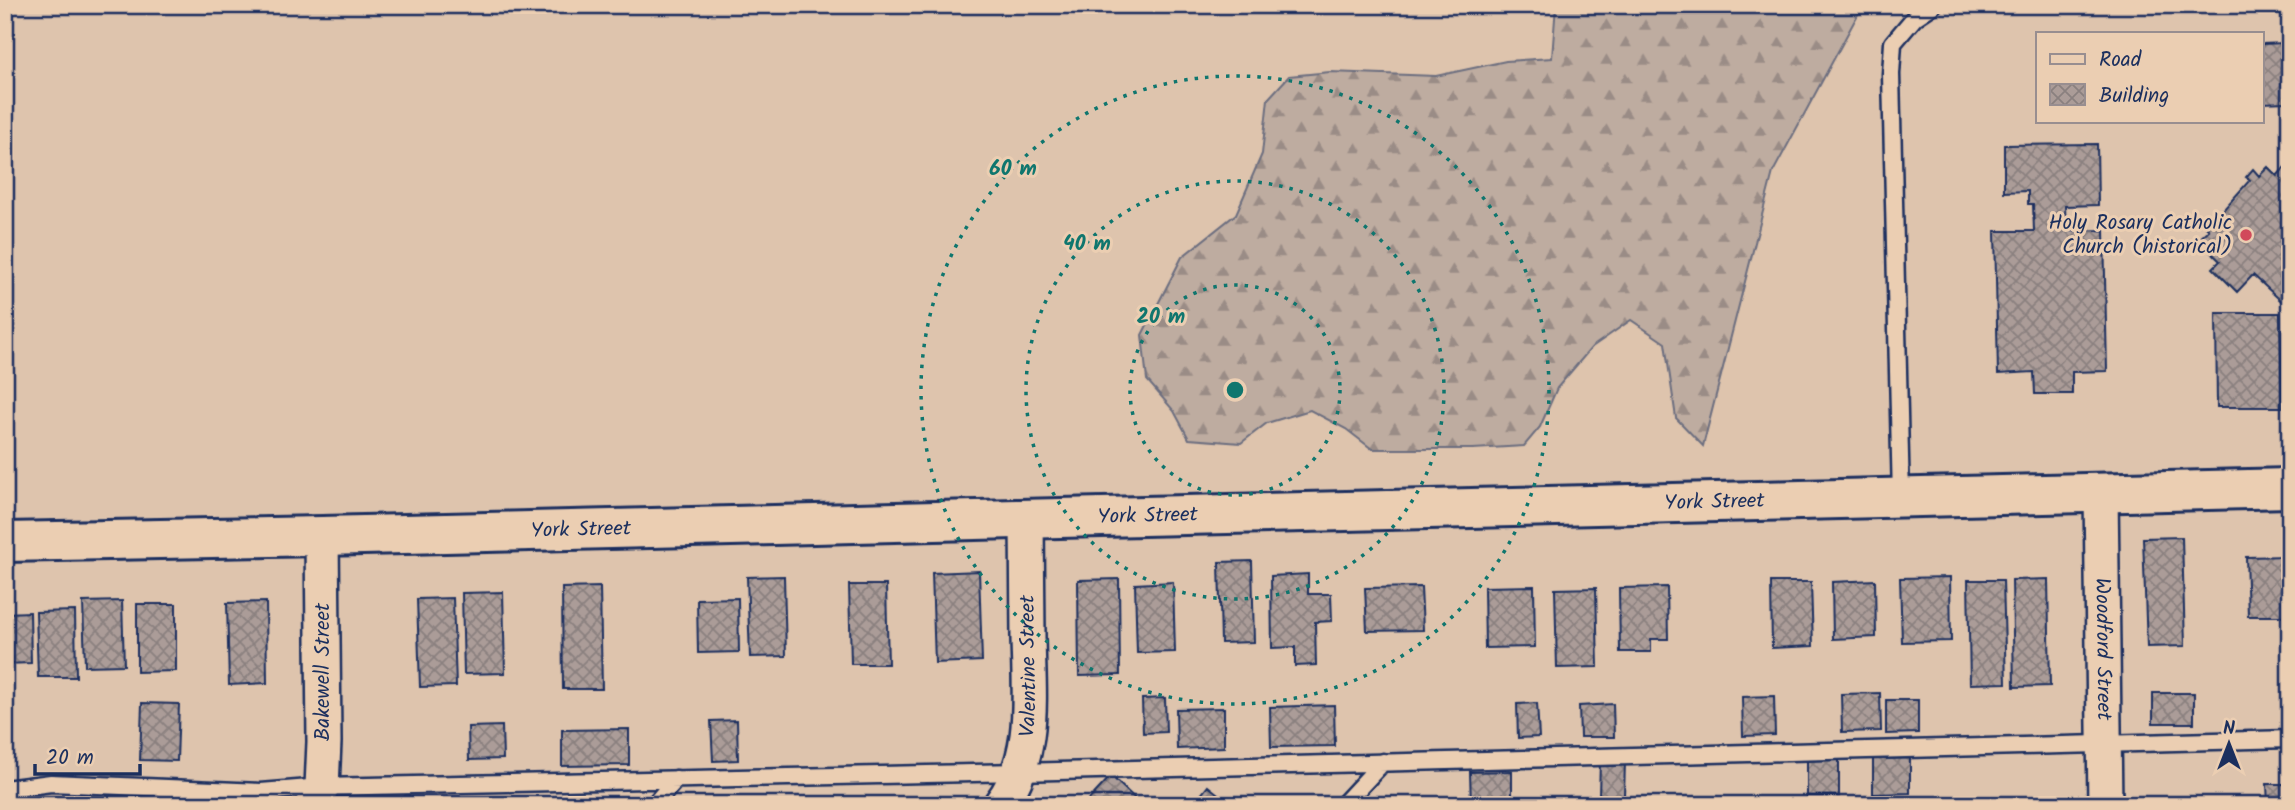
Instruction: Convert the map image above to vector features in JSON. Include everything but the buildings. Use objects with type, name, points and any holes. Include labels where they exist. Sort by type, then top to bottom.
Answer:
[{"type":"street","name":"York Street","points":[[5,542],[2290,488]]},
{"type":"street","name":"Woodford Street","points":[[2101,493],[2105,805]]},
{"type":"street","name":"Valentine Street","points":[[1000,805],[1012,789],[1019,772],[1030,722],[1027,519]]},
{"type":"street","name":"Bakewell Street","points":[[317,796],[324,742],[322,536]]},
{"type":"lane","points":[[1901,498],[1891,74],[1894,43],[1915,17],[1933,5]]},
{"type":"lane","points":[[5,789],[51,783],[317,796],[677,779],[2290,739]]},
{"type":"lane","points":[[1343,805],[1383,762]]},
{"type":"lane","points":[[653,805],[677,779]]},
{"type":"green space","points":[[1556,5],[1863,5],[1773,172],[1703,446],[1676,418],[1665,343],[1631,320],[1592,347],[1557,388],[1540,427],[1524,446],[1372,449],[1346,429],[1310,410],[1267,423],[1241,443],[1189,439],[1174,411],[1147,380],[1142,335],[1182,257],[1236,214],[1262,154],[1268,99],[1289,76],[1330,72],[1436,76],[1506,61],[1552,58]]},
{"type":"place","name":"Holy Rosary Catholic Church (historical)","points":[[2246,235]]}]
